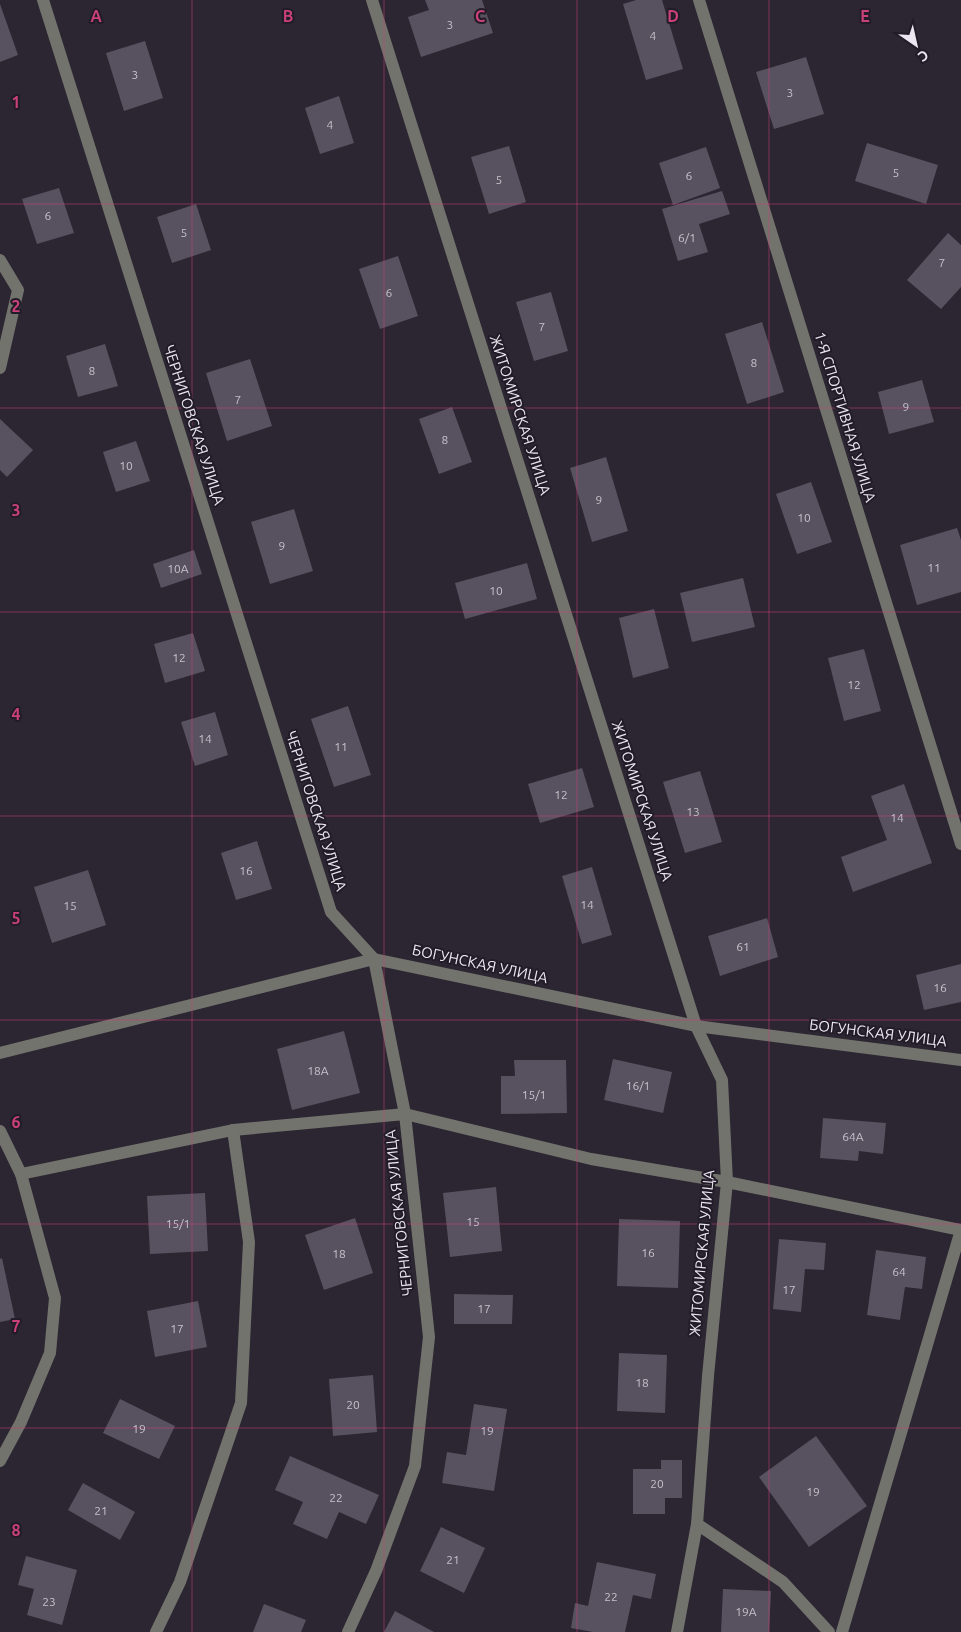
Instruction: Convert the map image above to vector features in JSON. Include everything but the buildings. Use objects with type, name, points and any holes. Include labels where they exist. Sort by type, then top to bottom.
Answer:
[{"type":"street","name":"ЧЕРНИГОВСКАЯ УЛИЦА","points":[[43,0],[331,912],[374,959],[405,1114],[429,1337],[415,1466],[376,1571],[348,1632]]},
{"type":"street","name":"ЖИТОМИРСКАЯ УЛИЦА","points":[[372,0],[696,1026],[722,1080],[728,1182],[708,1376],[697,1524],[677,1632]]},
{"type":"street","name":"1-Я СПОРТИВНАЯ УЛИЦА","points":[[699,0],[961,844]]},
{"type":"street","points":[[0,260],[18,290],[0,368]]},
{"type":"street","name":"БОГУНСКАЯ УЛИЦА","points":[[0,1053],[374,959],[696,1026],[961,1060]]},
{"type":"street","points":[[21,1174],[233,1130],[405,1114],[591,1159],[728,1182],[961,1230],[842,1632]]},
{"type":"street","points":[[156,1632],[180,1582],[241,1403],[249,1242],[233,1130]]},
{"type":"street","points":[[0,1131],[21,1174],[55,1298],[50,1353],[21,1422],[0,1461]]},
{"type":"street","points":[[697,1524],[783,1582],[829,1632]]}]
